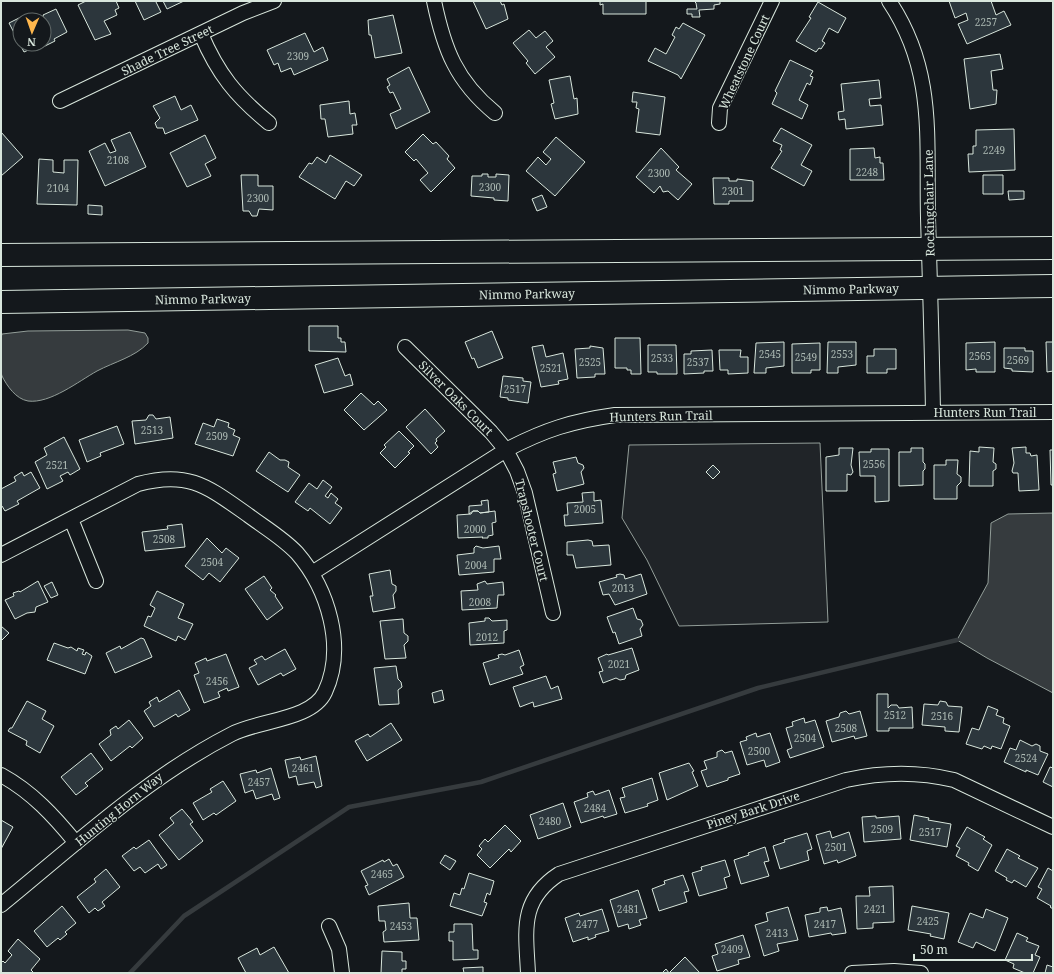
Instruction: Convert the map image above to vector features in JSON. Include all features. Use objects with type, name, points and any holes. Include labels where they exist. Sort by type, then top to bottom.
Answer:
[{"type":"highway","points":[[1,255],[1053,248]]},
{"type":"highway","name":"Nimmo Parkway","points":[[1,302],[1053,286]]},
{"type":"street","name":"Shade Tree Street","points":[[60,101],[274,1]]},
{"type":"street","points":[[434,1],[440,30],[450,56],[466,85],[478,99],[495,113]]},
{"type":"street","name":"Wheatstone Court","points":[[719,123],[720,108],[772,1]]},
{"type":"street","name":"Rockingchair Lane","points":[[889,1],[900,17],[914,49],[925,94],[928,130],[933,413]]},
{"type":"street","points":[[201,34],[210,56],[224,78],[245,103],[269,123]]},
{"type":"street","name":"Silver Oaks Court","points":[[405,347],[492,432],[506,450]]},
{"type":"street","name":"Hunters Run Trail","points":[[312,573],[506,450],[532,436],[561,425],[616,415],[1053,412]]},
{"type":"street","name":"Trapshooter Court","points":[[506,450],[517,471],[525,493],[553,613]]},
{"type":"street","name":"Hunting Horn Way","points":[[1,555],[138,484],[156,479],[174,478],[195,482],[212,490],[283,540],[296,552],[312,573],[324,599],[335,642],[331,678],[324,694],[316,704],[301,713],[264,722],[236,732],[207,746],[164,773],[128,800],[1,905]]},
{"type":"street","points":[[71,519],[96,581]]},
{"type":"street","name":"Piney Bark Drive","points":[[528,973],[528,917],[531,903],[537,893],[547,882],[559,874],[846,780],[872,774],[894,773],[922,774],[954,780],[1053,827]]},
{"type":"street","points":[[1,775],[41,803],[52,814],[76,844]]},
{"type":"street","points":[[329,926],[339,949],[342,973]]},
{"type":"street","points":[[852,973],[894,971],[921,973]]},
{"type":"shaded area","points":[[128,330],[145,333],[148,338],[148,343],[131,356],[97,371],[64,391],[46,399],[28,401],[20,398],[9,388],[2,376],[0,355],[2,334],[28,331]]},
{"type":"shaded area","points":[[820,443],[828,622],[679,626],[647,560],[622,518],[629,445]]},
{"type":"shaded area","points":[[1053,513],[1053,693],[987,658],[957,640],[988,583],[991,523],[1008,514]]},
{"type":"building","points":[[86,1],[116,1],[119,8],[115,10],[117,15],[104,21],[111,34],[95,40],[78,5]]},
{"type":"building","points":[[135,1],[157,1],[156,2],[161,12],[144,20]]},
{"type":"building","points":[[163,1],[184,1],[167,9]]},
{"type":"building","points":[[473,1],[500,1],[502,5],[504,4],[508,19],[486,29]]},
{"type":"building","points":[[600,1],[646,1],[646,14],[603,14],[603,4],[600,5]]},
{"type":"building","points":[[694,1],[720,1],[720,4],[714,5],[714,9],[699,10],[700,17],[692,17],[692,14],[687,14],[687,9],[697,9]]},
{"type":"building","points":[[949,1],[991,1],[996,15],[1004,11],[1011,25],[967,44],[958,24],[968,20],[966,13],[955,18]]},
{"type":"building","points":[[818,2],[846,18],[838,33],[829,28],[822,41],[825,43],[821,49],[819,48],[816,52],[796,41],[811,18],[809,17]]},
{"type":"building","points":[[56,9],[67,32],[54,39],[55,41],[52,42],[52,12],[50,12]]},
{"type":"building","points":[[393,15],[402,53],[375,58],[371,35],[369,35],[368,20]]},
{"type":"building","points":[[12,22],[12,29],[9,23]]},
{"type":"building","points":[[683,23],[705,35],[681,79],[678,75],[648,61],[655,48],[666,54],[675,37],[672,35],[676,27],[679,29]]},
{"type":"building","points":[[529,30],[536,38],[545,31],[553,41],[546,47],[555,57],[535,74],[526,63],[528,61],[513,43]]},
{"type":"building","points":[[305,33],[314,52],[323,47],[328,60],[294,75],[291,68],[281,72],[278,63],[274,65],[267,50]]},
{"type":"building","points":[[1000,54],[1003,69],[991,71],[993,90],[997,90],[996,104],[970,109],[964,59]]},
{"type":"building","points":[[790,60],[813,71],[810,76],[813,77],[810,85],[807,83],[799,100],[808,105],[802,119],[772,104],[777,93],[775,91]]},
{"type":"building","points":[[409,67],[430,112],[396,129],[390,114],[401,109],[393,92],[390,93],[387,87],[390,85],[387,79]]},
{"type":"building","points":[[570,76],[574,99],[577,98],[578,114],[555,119],[551,104],[554,103],[549,80]]},
{"type":"building","points":[[879,80],[881,98],[869,99],[870,106],[881,105],[883,125],[846,129],[845,119],[839,120],[838,112],[844,111],[841,84]]},
{"type":"building","points":[[633,92],[665,97],[660,135],[636,132],[639,109],[636,108],[637,102],[632,102]]},
{"type":"building","points":[[175,96],[181,110],[191,105],[198,120],[165,134],[163,128],[157,128],[155,123],[160,118],[153,106]]},
{"type":"building","points":[[349,101],[350,114],[355,113],[357,125],[352,125],[353,134],[328,137],[325,119],[321,119],[320,105]]},
{"type":"building","points":[[781,128],[812,145],[801,165],[812,171],[804,186],[771,168],[782,151],[780,150],[782,145],[773,141]]},
{"type":"building","points":[[1014,129],[1015,170],[969,172],[968,154],[973,154],[973,146],[976,146],[976,130]]},
{"type":"building","points":[[1,132],[23,157],[1,176]]},
{"type":"building","points":[[130,132],[146,167],[105,186],[89,151],[105,143],[110,153],[116,151],[111,140]]},
{"type":"building","points":[[423,134],[433,144],[436,142],[449,156],[447,159],[455,168],[431,192],[420,180],[428,173],[416,159],[414,161],[405,152]]},
{"type":"building","points":[[205,135],[216,158],[205,164],[211,176],[187,187],[170,153]]},
{"type":"building","points":[[556,137],[585,162],[555,196],[526,171],[538,157],[546,165],[551,159],[543,152]]},
{"type":"building","points":[[661,148],[679,167],[676,170],[692,184],[678,200],[668,191],[663,192],[660,186],[654,193],[636,177]]},
{"type":"building","points":[[874,148],[875,158],[880,157],[880,163],[883,163],[884,180],[850,180],[850,149]]},
{"type":"building","points":[[330,155],[362,175],[354,186],[346,181],[335,199],[299,177],[309,163],[312,164],[317,157],[326,163]]},
{"type":"building","points":[[39,159],[53,160],[53,172],[64,173],[64,160],[78,160],[77,205],[37,204]]},
{"type":"building","points":[[482,174],[488,174],[488,177],[496,177],[496,174],[509,175],[508,201],[471,196],[472,176],[482,176]]},
{"type":"building","points":[[241,175],[258,175],[258,186],[273,186],[273,210],[259,209],[257,216],[252,216],[249,211],[243,211]]},
{"type":"building","points":[[983,175],[1003,175],[1003,194],[983,194]]},
{"type":"building","points":[[713,178],[729,178],[729,181],[737,181],[737,179],[753,181],[753,201],[729,201],[729,204],[714,204]]},
{"type":"building","points":[[1008,191],[1024,191],[1024,199],[1009,200]]},
{"type":"building","points":[[542,195],[547,207],[537,211],[532,199]]},
{"type":"building","points":[[88,205],[102,206],[102,215],[88,214]]},
{"type":"building","points":[[309,326],[338,326],[338,338],[341,338],[341,342],[345,342],[346,352],[309,351]]},
{"type":"building","points":[[492,331],[503,358],[478,368],[474,358],[472,359],[465,342]]},
{"type":"building","points":[[615,338],[640,338],[641,374],[631,374],[631,370],[627,370],[627,368],[615,368]]},
{"type":"building","points":[[784,342],[784,366],[766,368],[766,373],[754,373],[756,343]]},
{"type":"building","points":[[828,342],[856,342],[856,365],[838,367],[838,373],[827,373]]},
{"type":"building","points":[[995,342],[995,372],[976,372],[976,369],[966,370],[966,343]]},
{"type":"building","points":[[1046,342],[1053,342],[1053,371],[1047,372]]},
{"type":"building","points":[[820,343],[820,370],[811,370],[811,373],[792,373],[792,344]]},
{"type":"building","points":[[543,345],[546,357],[563,353],[568,379],[558,381],[559,384],[541,387],[532,347]]},
{"type":"building","points":[[648,345],[676,345],[677,374],[657,374],[657,372],[648,372]]},
{"type":"building","points":[[590,346],[603,348],[605,374],[595,374],[595,377],[577,378],[575,349],[590,348]]},
{"type":"building","points":[[1004,348],[1025,348],[1025,351],[1033,351],[1033,372],[1012,371],[1012,369],[1004,368]]},
{"type":"building","points":[[874,349],[896,349],[896,369],[887,369],[887,373],[867,373],[867,356],[874,356]]},
{"type":"building","points":[[712,350],[713,371],[684,374],[684,354],[691,354],[691,351]]},
{"type":"building","points":[[719,350],[741,350],[740,357],[748,357],[748,373],[728,374],[728,370],[720,370]]},
{"type":"building","points":[[338,358],[345,376],[350,374],[353,385],[324,393],[315,365]]},
{"type":"building","points":[[503,376],[523,378],[523,381],[531,382],[528,403],[508,400],[508,398],[500,397]]},
{"type":"building","points":[[361,393],[374,405],[378,401],[387,410],[364,430],[344,410]]},
{"type":"building","points":[[425,409],[445,431],[436,439],[437,441],[435,443],[438,447],[431,454],[406,427]]},
{"type":"building","points":[[149,415],[153,415],[156,419],[170,417],[173,438],[135,444],[132,421],[146,420]]},
{"type":"building","points":[[217,419],[229,423],[228,427],[235,430],[233,435],[240,438],[233,456],[195,444],[203,423],[214,427]]},
{"type":"building","points":[[117,426],[124,444],[100,453],[101,456],[87,462],[79,440]]},
{"type":"building","points":[[399,431],[414,446],[408,452],[410,453],[395,468],[380,453],[386,447],[384,445]]},
{"type":"building","points":[[64,437],[80,469],[70,475],[68,472],[60,476],[63,481],[47,489],[35,462],[47,455],[44,448]]},
{"type":"building","points":[[979,447],[994,448],[993,462],[996,464],[996,469],[993,471],[993,486],[969,486],[970,451],[979,452]]},
{"type":"building","points":[[1026,447],[1026,453],[1030,453],[1031,456],[1037,455],[1039,490],[1019,491],[1018,473],[1013,473],[1012,471],[1014,463],[1012,448]]},
{"type":"building","points":[[839,448],[853,448],[851,465],[853,472],[851,475],[847,474],[847,491],[826,491],[826,457],[839,455]]},
{"type":"building","points":[[911,448],[923,448],[923,462],[925,464],[925,469],[923,471],[923,485],[899,486],[899,452],[911,452]]},
{"type":"building","points":[[871,449],[889,449],[889,501],[875,502],[875,476],[860,476],[859,452],[871,452]]},
{"type":"building","points":[[1050,450],[1053,450],[1053,485],[1051,485]]},
{"type":"building","points":[[269,452],[280,460],[289,462],[288,467],[300,475],[288,492],[256,471]]},
{"type":"building","points":[[576,457],[578,463],[583,465],[584,468],[581,472],[584,484],[557,491],[553,474],[556,473],[553,462]]},
{"type":"building","points":[[946,460],[958,460],[957,474],[961,477],[961,482],[957,486],[957,499],[934,499],[934,465],[946,465]]},
{"type":"building","points":[[713,465],[720,472],[713,479],[706,472]]},
{"type":"building","points":[[22,472],[24,476],[31,472],[40,488],[17,501],[19,504],[5,511],[2,506],[1,507],[1,489],[16,481],[14,477]]},
{"type":"building","points":[[323,480],[332,487],[325,496],[328,498],[331,493],[338,499],[335,503],[342,508],[330,524],[310,508],[308,511],[295,502],[309,483],[317,489]]},
{"type":"building","points":[[594,492],[594,501],[601,500],[603,523],[565,526],[564,515],[568,515],[567,503],[583,502],[582,493]]},
{"type":"building","points":[[488,500],[489,512],[480,513],[478,511],[473,511],[469,514],[469,506],[482,505],[481,501]]},
{"type":"building","points":[[473,511],[478,511],[480,513],[495,511],[496,522],[492,523],[493,535],[488,536],[488,538],[458,538],[457,515],[471,514]]},
{"type":"building","points":[[182,524],[185,547],[145,551],[142,532],[168,529],[167,526]]},
{"type":"building","points":[[207,538],[222,553],[226,548],[239,558],[220,582],[209,573],[203,580],[185,566]]},
{"type":"building","points":[[592,541],[593,546],[609,545],[611,565],[576,568],[573,555],[567,555],[567,542]]},
{"type":"building","points":[[476,546],[483,548],[499,546],[501,559],[494,559],[494,572],[459,575],[457,555],[474,553],[474,548]]},
{"type":"building","points":[[390,570],[392,584],[396,586],[396,591],[393,595],[395,608],[373,612],[370,596],[373,596],[369,574]]},
{"type":"building","points":[[641,574],[647,594],[615,605],[609,594],[603,595],[599,582],[617,577],[616,575],[624,575],[625,579]]},
{"type":"building","points":[[264,576],[272,588],[270,590],[276,595],[275,596],[283,608],[267,620],[245,589]]},
{"type":"building","points":[[38,581],[48,602],[36,607],[35,612],[27,613],[15,619],[5,600],[14,596],[13,593],[20,592]]},
{"type":"building","points":[[485,581],[487,584],[503,582],[504,595],[498,595],[497,608],[462,610],[461,591],[478,590],[477,584]]},
{"type":"building","points":[[52,582],[58,595],[51,598],[44,586]]},
{"type":"building","points":[[157,591],[184,604],[178,618],[193,624],[185,640],[178,636],[176,641],[144,626],[148,616],[151,617],[155,608],[150,605]]},
{"type":"building","points":[[633,608],[637,619],[641,620],[643,625],[640,629],[642,636],[619,644],[615,632],[613,633],[607,617]]},
{"type":"building","points":[[485,618],[489,618],[492,621],[507,620],[507,630],[504,631],[504,643],[470,645],[469,623],[485,621]]},
{"type":"building","points":[[403,619],[404,633],[408,636],[408,641],[404,645],[406,658],[385,659],[380,621]]},
{"type":"building","points":[[1,626],[9,633],[1,641]]},
{"type":"building","points":[[141,638],[144,639],[152,657],[115,673],[106,653],[120,646],[121,649]]},
{"type":"building","points":[[54,643],[68,648],[71,647],[77,651],[78,648],[84,650],[82,654],[85,655],[86,652],[92,656],[85,674],[47,660]]},
{"type":"building","points":[[632,648],[639,670],[626,675],[625,679],[620,680],[616,678],[603,683],[599,672],[603,671],[598,658],[607,654],[608,655]]},
{"type":"building","points":[[285,649],[296,669],[283,676],[281,673],[258,685],[249,668],[257,664],[254,660],[262,656],[265,660]]},
{"type":"building","points":[[519,650],[524,665],[520,667],[523,674],[490,685],[483,663],[499,658],[498,655],[505,655]]},
{"type":"building","points":[[226,654],[239,687],[228,691],[227,688],[218,692],[220,697],[204,703],[194,675],[199,673],[195,663],[206,658],[207,661]]},
{"type":"building","points":[[396,666],[398,679],[401,682],[402,687],[398,690],[399,704],[379,705],[374,668]]},
{"type":"building","points":[[546,676],[551,689],[558,686],[562,699],[534,707],[533,702],[520,707],[513,687]]},
{"type":"building","points":[[179,690],[190,710],[178,717],[176,714],[154,727],[144,711],[151,706],[149,702],[157,697],[159,702]]},
{"type":"building","points":[[442,690],[444,700],[434,703],[432,693]]},
{"type":"building","points":[[877,694],[888,694],[888,708],[891,705],[897,705],[899,708],[912,707],[913,728],[889,728],[889,731],[877,731]]},
{"type":"building","points":[[27,701],[46,711],[42,719],[54,726],[40,753],[26,745],[27,741],[8,731],[12,728]]},
{"type":"building","points":[[940,701],[946,702],[948,706],[962,707],[959,732],[945,731],[945,727],[922,725],[924,704],[938,705]]},
{"type":"building","points":[[988,706],[998,710],[996,715],[1004,718],[1003,723],[1010,726],[1001,749],[992,746],[991,749],[984,746],[982,749],[966,744],[972,728],[979,730]]},
{"type":"building","points":[[846,711],[849,714],[860,711],[867,736],[855,739],[854,736],[832,742],[826,721],[839,717],[840,713]]},
{"type":"building","points":[[804,718],[805,723],[815,720],[824,747],[790,758],[787,750],[792,748],[786,728],[793,726],[792,722]]},
{"type":"building","points":[[129,720],[143,738],[132,748],[130,746],[111,761],[99,744],[111,735],[110,730],[116,726],[118,729]]},
{"type":"building","points":[[391,723],[402,740],[367,761],[355,741],[368,734],[370,737]]},
{"type":"building","points":[[756,733],[757,737],[770,733],[780,762],[766,767],[764,760],[747,765],[740,742],[747,740],[746,737]]},
{"type":"building","points":[[1020,740],[1032,746],[1036,744],[1040,746],[1040,751],[1048,754],[1038,775],[1026,770],[1026,772],[1004,762],[1010,748],[1016,750]]},
{"type":"building","points":[[722,750],[725,753],[732,751],[740,774],[707,787],[701,771],[707,769],[704,761],[717,757],[717,752]]},
{"type":"building","points":[[91,753],[103,769],[85,783],[88,786],[76,795],[61,777]]},
{"type":"building","points":[[316,756],[322,786],[316,788],[314,782],[298,785],[296,776],[289,778],[285,760],[300,757],[301,760]]},
{"type":"building","points":[[689,763],[694,771],[692,772],[698,786],[667,800],[659,773]]},
{"type":"building","points":[[1050,767],[1053,768],[1053,787],[1043,782]]},
{"type":"building","points":[[271,768],[280,798],[274,800],[272,794],[256,799],[253,790],[245,793],[240,774],[256,770],[257,773]]},
{"type":"building","points":[[652,778],[658,800],[647,804],[648,806],[625,813],[620,798],[625,797],[622,788]]},
{"type":"building","points":[[223,781],[236,801],[216,815],[214,813],[203,820],[193,803],[212,792],[210,789]]},
{"type":"building","points":[[609,790],[617,814],[604,818],[603,816],[581,823],[574,802],[588,797],[587,793],[593,791],[595,795]]},
{"type":"building","points":[[563,803],[571,827],[538,839],[530,815]]},
{"type":"building","points":[[182,809],[193,822],[190,824],[203,841],[179,860],[159,835],[174,823],[170,818]]},
{"type":"building","points":[[914,815],[929,818],[928,820],[951,824],[947,847],[910,840]]},
{"type":"building","points":[[876,816],[876,818],[899,816],[901,839],[864,842],[862,817]]},
{"type":"building","points":[[1,820],[13,827],[1,849]]},
{"type":"building","points":[[505,825],[521,841],[511,852],[509,849],[490,868],[477,855],[482,849],[479,846],[485,839],[488,842]]},
{"type":"building","points":[[967,827],[985,837],[983,839],[992,845],[978,871],[968,865],[969,863],[956,856],[960,848],[956,846]]},
{"type":"building","points":[[830,831],[832,838],[849,832],[856,856],[838,863],[837,860],[824,864],[816,835]]},
{"type":"building","points":[[807,833],[812,849],[807,851],[809,860],[780,869],[773,846],[785,842],[784,840]]},
{"type":"building","points":[[149,840],[167,865],[161,869],[158,864],[145,873],[140,867],[134,871],[122,856],[134,847],[136,849]]},
{"type":"building","points":[[765,847],[769,861],[764,862],[769,876],[741,884],[734,860]]},
{"type":"building","points":[[1007,849],[1020,856],[1018,858],[1038,868],[1026,887],[1014,880],[1012,883],[1006,880],[1007,878],[995,871]]},
{"type":"building","points":[[445,855],[456,861],[450,870],[440,863]]},
{"type":"building","points":[[389,859],[393,866],[397,864],[404,877],[369,895],[365,886],[368,885],[361,871],[383,860],[384,862]]},
{"type":"building","points":[[725,860],[730,876],[724,878],[727,888],[699,896],[692,873],[702,870],[701,867]]},
{"type":"building","points":[[1048,868],[1053,871],[1053,909],[1050,907],[1051,906],[1037,898],[1042,889],[1038,887]]},
{"type":"building","points":[[106,869],[120,887],[102,902],[105,906],[98,911],[95,908],[89,913],[77,897],[96,882],[94,879]]},
{"type":"building","points":[[469,873],[494,881],[490,895],[487,893],[484,902],[487,903],[482,916],[450,906],[454,893],[460,895],[462,888],[464,889]]},
{"type":"building","points":[[683,875],[689,891],[684,892],[687,902],[659,911],[652,889],[665,884],[664,881]]},
{"type":"building","points":[[893,886],[894,922],[873,923],[873,928],[857,929],[856,896],[870,896],[869,887]]},
{"type":"building","points":[[638,890],[647,918],[639,920],[641,925],[629,929],[628,924],[618,927],[610,900]]},
{"type":"building","points":[[409,903],[410,918],[417,918],[419,940],[384,942],[383,932],[386,930],[385,921],[379,921],[378,906]]},
{"type":"building","points":[[62,906],[76,923],[65,932],[67,934],[60,940],[58,938],[47,947],[34,931]]},
{"type":"building","points":[[912,906],[949,913],[944,939],[930,936],[931,934],[908,930]]},
{"type":"building","points":[[788,907],[798,940],[777,944],[779,951],[764,956],[755,925],[768,921],[766,913]]},
{"type":"building","points":[[827,907],[828,911],[841,908],[846,933],[832,935],[831,933],[809,937],[805,915],[820,912],[820,908]]},
{"type":"building","points":[[602,909],[609,931],[595,935],[596,937],[588,940],[588,937],[573,942],[565,918],[579,913],[580,916]]},
{"type":"building","points":[[986,909],[1008,918],[995,951],[976,942],[973,948],[958,942],[970,913],[983,918]]},
{"type":"building","points":[[454,924],[472,924],[473,950],[478,950],[478,959],[453,960],[453,941],[449,941],[449,932],[454,932]]},
{"type":"building","points":[[1017,933],[1028,938],[1026,941],[1039,946],[1035,955],[1040,957],[1033,973],[1025,973],[1013,968],[1014,964],[1005,960]]},
{"type":"building","points":[[743,935],[750,957],[738,960],[739,964],[717,971],[712,956],[718,954],[715,944]]},
{"type":"building","points":[[18,939],[40,959],[31,970],[34,973],[1,973],[1,963],[3,961],[5,963],[12,955],[8,951]]},
{"type":"building","points":[[274,947],[289,973],[246,973],[238,958],[257,948],[260,955]]},
{"type":"building","points":[[382,951],[402,952],[402,961],[406,961],[406,969],[402,969],[402,973],[381,973]]},
{"type":"building","points":[[685,957],[700,973],[669,973]]},
{"type":"building","points":[[1047,965],[1053,967],[1053,973],[1045,973]]},
{"type":"building","points":[[483,967],[483,973],[464,973],[463,968]]},
{"type":"building","points":[[666,969],[669,973],[662,973]]},
{"type":"waterway","points":[[130,973],[184,916],[349,807],[481,782],[758,688],[957,640]]}]
